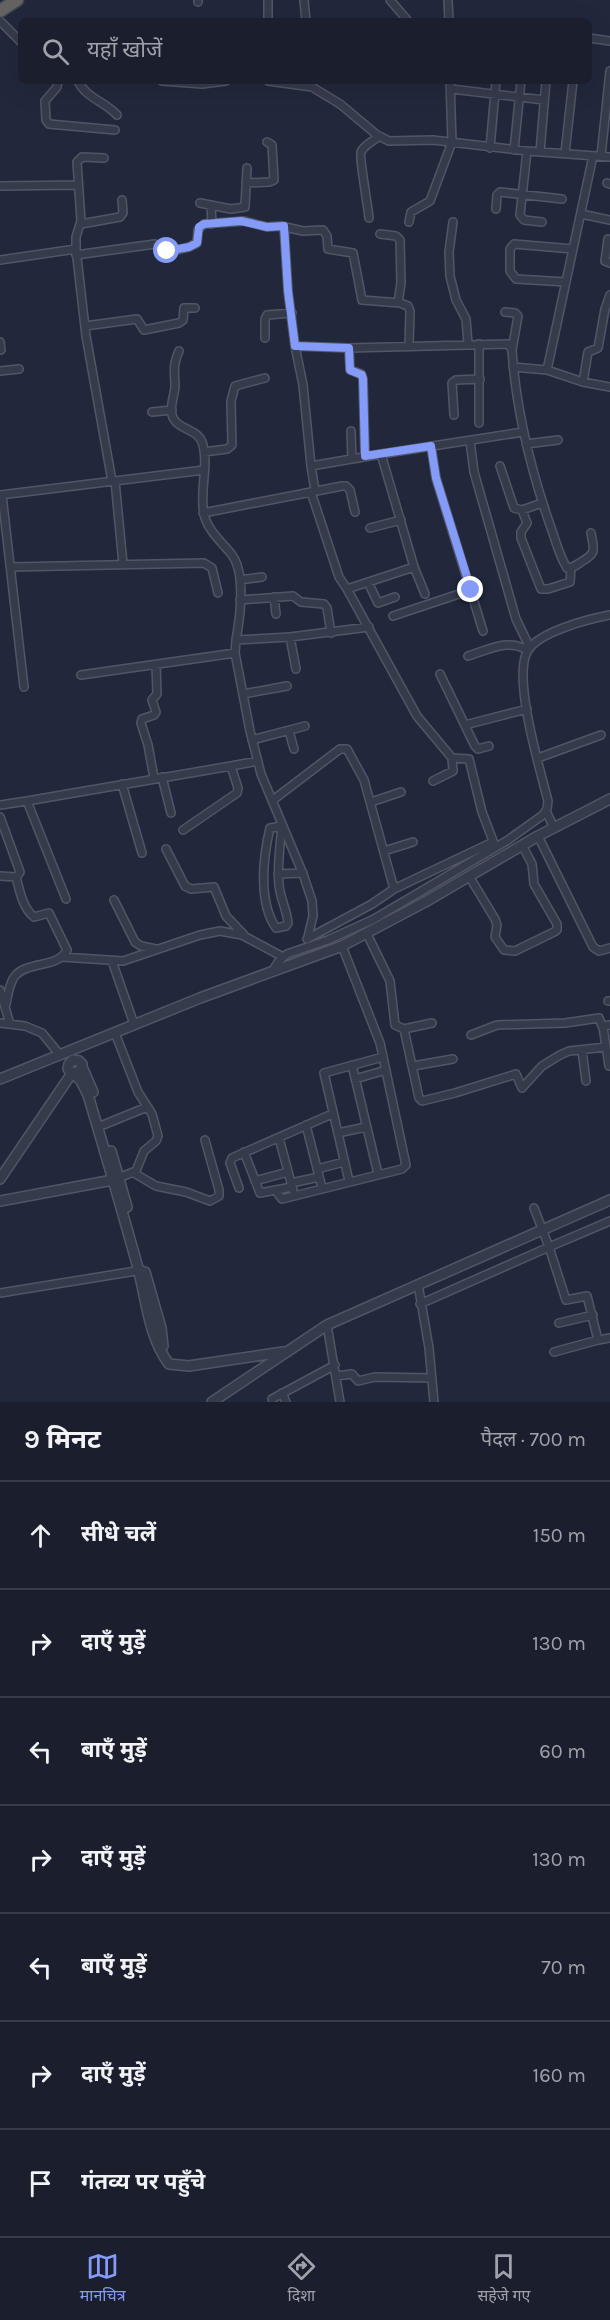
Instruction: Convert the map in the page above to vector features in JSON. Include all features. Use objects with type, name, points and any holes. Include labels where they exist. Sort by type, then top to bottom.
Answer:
[{"type":"highway","points":[[0,11],[17,0]]},
{"type":"street","points":[[268,0],[268,18]]},
{"type":"street","points":[[304,0],[306,18]]},
{"type":"street","points":[[390,0],[405,18]]},
{"type":"street","points":[[448,0],[449,18]]},
{"type":"street","points":[[0,21],[18,39]]},
{"type":"street","points":[[592,38],[610,41]]},
{"type":"street","points":[[547,370],[581,214],[597,156],[607,133],[610,72]]},
{"type":"street","points":[[58,84],[45,101],[46,120],[50,124],[116,130]]},
{"type":"street","points":[[80,84],[90,96],[104,102],[117,115]]},
{"type":"street","points":[[308,84],[340,104],[380,136],[396,142],[433,140],[527,152],[610,157]]},
{"type":"street","points":[[409,222],[411,212],[430,201],[452,142],[450,84]]},
{"type":"street","points":[[490,148],[496,84]]},
{"type":"street","points":[[514,150],[521,84]]},
{"type":"street","points":[[540,152],[546,84]]},
{"type":"street","points":[[565,153],[573,84]]},
{"type":"street","points":[[451,89],[544,100]]},
{"type":"street","points":[[369,218],[360,156],[363,149],[380,136]]},
{"type":"street","points":[[246,183],[274,180],[272,145],[267,142]]},
{"type":"street","points":[[527,152],[520,215],[522,219],[542,222]]},
{"type":"street","points":[[104,158],[82,157],[78,160],[77,185],[81,224],[76,237],[76,252],[85,326],[114,481],[123,564]]},
{"type":"street","points":[[200,203],[211,206],[243,208],[246,206],[247,168]]},
{"type":"street","points":[[0,186],[77,185]]},
{"type":"street","points":[[496,209],[498,193],[562,200]]},
{"type":"street","points":[[81,224],[120,217],[123,213],[122,200]]},
{"type":"street","points":[[211,206],[212,224]]},
{"type":"street","points":[[581,214],[610,220]]},
{"type":"street","points":[[0,260],[155,244],[169,252],[189,247],[198,241],[199,227],[204,224],[241,221],[267,227],[284,226],[303,231],[323,230],[327,236],[328,249],[353,253],[362,300],[406,304],[409,309],[410,346]]},
{"type":"street","points":[[453,222],[449,252],[450,276],[453,290],[466,319],[468,344]]},
{"type":"street","points":[[284,226],[295,346],[303,385],[313,491],[339,577],[417,716],[452,758],[454,769],[451,773],[434,781]]},
{"type":"street","points":[[380,234],[398,237],[400,240],[401,283],[398,303]]},
{"type":"street","points":[[608,239],[605,261],[610,263]]},
{"type":"street","points":[[566,282],[516,279],[510,271],[510,249],[514,244],[573,249]]},
{"type":"street","points":[[583,382],[588,354],[598,348],[610,295]]},
{"type":"street","points":[[85,326],[136,320],[144,330],[179,323],[183,320],[184,308],[195,308]]},
{"type":"street","points":[[505,312],[515,313],[518,316],[512,350],[513,367],[526,444],[542,503],[565,566],[571,568]]},
{"type":"street","points":[[265,338],[267,315],[292,313]]},
{"type":"street","points":[[295,346],[349,348],[505,343],[512,350]]},
{"type":"street","points":[[479,344],[479,423]]},
{"type":"street","points":[[349,348],[350,370],[362,375],[363,379],[365,456]]},
{"type":"street","points":[[179,351],[173,366],[175,388],[172,396],[172,416],[176,422],[191,429],[200,438],[204,452],[203,513],[212,531],[233,557],[240,580],[236,653],[252,740],[262,777],[303,873],[313,909],[308,937],[302,949]]},
{"type":"street","points":[[513,367],[547,370],[583,382],[610,387]]},
{"type":"street","points":[[0,372],[19,369]]},
{"type":"street","points":[[204,452],[227,449],[232,445],[231,401],[236,386],[266,378]]},
{"type":"street","points":[[454,415],[452,383],[456,380],[480,379]]},
{"type":"street","points":[[152,412],[172,410]]},
{"type":"street","points":[[351,431],[352,459]]},
{"type":"street","points":[[311,466],[523,432]]},
{"type":"street","points":[[526,444],[558,440]]},
{"type":"street","points":[[470,441],[474,472],[516,619],[529,649]]},
{"type":"street","points":[[431,446],[436,478],[483,631]]},
{"type":"street","points":[[381,454],[414,567],[425,594]]},
{"type":"street","points":[[500,466],[512,505],[522,510],[542,503]]},
{"type":"street","points":[[24,687],[1,495],[204,470]]},
{"type":"street","points":[[203,513],[345,486],[350,490],[355,512]]},
{"type":"street","points":[[522,510],[527,525],[520,534],[541,589],[570,582],[571,568]]},
{"type":"street","points":[[370,528],[400,520]]},
{"type":"street","points":[[571,568],[593,553],[591,533]]},
{"type":"street","points":[[11,567],[207,564],[212,568],[218,593]]},
{"type":"street","points":[[347,589],[414,567]]},
{"type":"street","points":[[240,580],[262,578]]},
{"type":"street","points":[[368,582],[378,603],[395,597]]},
{"type":"street","points":[[393,616],[471,590]]},
{"type":"street","points":[[240,600],[294,596],[301,602],[324,604],[327,608],[331,633]]},
{"type":"street","points":[[274,597],[276,614]]},
{"type":"street","points":[[308,937],[372,904],[394,889],[494,844],[532,824],[546,811],[548,801],[527,709],[523,665],[529,649],[546,636],[574,624],[610,615]]},
{"type":"street","points":[[236,640],[331,633],[369,627]]},
{"type":"street","points":[[290,637],[296,669]]},
{"type":"street","points":[[468,656],[504,644],[519,645],[529,649]]},
{"type":"street","points":[[81,675],[236,653]]},
{"type":"street","points":[[156,664],[157,694],[152,700],[156,712],[154,716],[142,719],[141,723],[171,813]]},
{"type":"street","points":[[440,674],[477,748],[489,746]]},
{"type":"street","points":[[243,694],[287,686]]},
{"type":"street","points":[[465,725],[527,709]]},
{"type":"street","points":[[252,740],[305,726]]},
{"type":"street","points":[[289,731],[294,749]]},
{"type":"street","points":[[537,758],[601,735]]},
{"type":"street","points":[[273,800],[343,747],[347,749],[362,774],[394,889]]},
{"type":"street","points":[[452,758],[468,758],[471,762],[482,812],[494,844]]},
{"type":"street","points":[[0,805],[258,761]]},
{"type":"street","points":[[183,830],[237,792],[238,788],[231,766]]},
{"type":"street","points":[[122,784],[141,853]]},
{"type":"street","points":[[370,802],[401,792]]},
{"type":"street","points":[[0,1078],[134,1024],[342,946],[538,836],[610,799]]},
{"type":"street","points":[[27,801],[66,898]]},
{"type":"street","points":[[546,811],[554,828]]},
{"type":"street","points":[[0,817],[20,872],[16,878]]},
{"type":"street","points":[[282,824],[278,874],[288,923],[286,926],[276,928],[267,903],[263,876],[270,828],[282,824]]},
{"type":"street","points":[[538,836],[593,947],[599,951],[610,948]]},
{"type":"street","points":[[384,851],[413,842]]},
{"type":"street","points":[[272,972],[283,957],[374,919],[494,844]]},
{"type":"street","points":[[469,876],[495,919],[497,925],[495,937],[504,950],[515,951],[554,932],[557,930],[557,924],[534,884],[532,864],[522,845]]},
{"type":"street","points":[[166,849],[185,886],[190,890],[214,887],[226,916],[246,937]]},
{"type":"street","points":[[278,874],[303,873]]},
{"type":"street","points":[[0,876],[12,875],[16,878],[24,903],[31,915],[37,917],[46,912],[50,915],[66,948],[66,954],[62,957]]},
{"type":"street","points":[[114,900],[135,942],[141,946],[158,950]]},
{"type":"street","points":[[6,1004],[13,979],[18,973],[62,957],[128,960],[200,935],[220,931],[246,937],[283,957]]},
{"type":"street","points":[[367,934],[390,981],[395,1025],[404,1029],[432,1023]]},
{"type":"street","points":[[276,1191],[280,1198],[295,1195],[402,1169],[406,1165],[383,1057],[342,946]]},
{"type":"street","points":[[112,961],[134,1024]]},
{"type":"street","points":[[0,990],[6,1004],[10,1024]]},
{"type":"street","points":[[471,1035],[498,1024],[565,1023],[599,1018],[607,1026],[606,1047],[609,1066]]},
{"type":"street","points":[[0,1023],[25,1026],[42,1033],[60,1055],[75,1067],[94,1095],[141,1270],[153,1330],[169,1364],[189,1366],[288,1351]]},
{"type":"street","points":[[404,1029],[419,1098],[422,1101],[516,1074],[522,1088],[542,1066],[560,1055],[606,1047]]},
{"type":"street","points":[[0,1201],[116,1179],[134,1173],[146,1149],[158,1138],[152,1114],[138,1092],[115,1033]]},
{"type":"street","points":[[0,1179],[91,1042]]},
{"type":"street","points":[[582,1050],[586,1081]]},
{"type":"street","points":[[349,1181],[324,1073],[383,1057]]},
{"type":"street","points":[[413,1066],[453,1059]]},
{"type":"street","points":[[352,1065],[378,1174]]},
{"type":"street","points":[[75,1067],[88,1095],[116,1179]]},
{"type":"street","points":[[355,1079],[386,1070]]},
{"type":"street","points":[[103,1125],[147,1107]]},
{"type":"street","points":[[239,1188],[230,1163],[232,1158],[332,1114]]},
{"type":"street","points":[[306,1125],[322,1188]]},
{"type":"street","points":[[338,1133],[366,1127]]},
{"type":"street","points":[[279,1138],[295,1195]]},
{"type":"street","points":[[134,1173],[156,1186],[186,1192],[210,1202],[219,1196],[219,1190],[205,1140]]},
{"type":"street","points":[[244,1152],[260,1193],[276,1191],[344,1162]]},
{"type":"street","points":[[255,1181],[288,1172]]},
{"type":"street","points":[[212,1402],[327,1325],[609,1200]]},
{"type":"street","points":[[534,1208],[566,1300],[587,1296],[598,1340]]},
{"type":"street","points":[[420,1304],[610,1221]]},
{"type":"street","points":[[0,1293],[141,1270]]},
{"type":"street","points":[[418,1284],[429,1348],[434,1402]]},
{"type":"street","points":[[559,1323],[592,1315]]},
{"type":"street","points":[[327,1325],[339,1402]]},
{"type":"street","points":[[554,1352],[610,1338]]},
{"type":"street","points":[[272,1399],[335,1365]]},
{"type":"street","points":[[336,1376],[352,1374],[358,1381],[375,1377],[431,1378]]},
{"type":"street","points":[[282,1393],[286,1402]]},
{"type":"route","points":[[167,251],[193,246],[197,243],[199,227],[204,224],[244,221],[267,227],[284,226],[288,291],[295,346],[349,348],[349,368],[352,372],[362,375],[363,379],[365,456],[431,446],[436,478],[471,590]]}]
